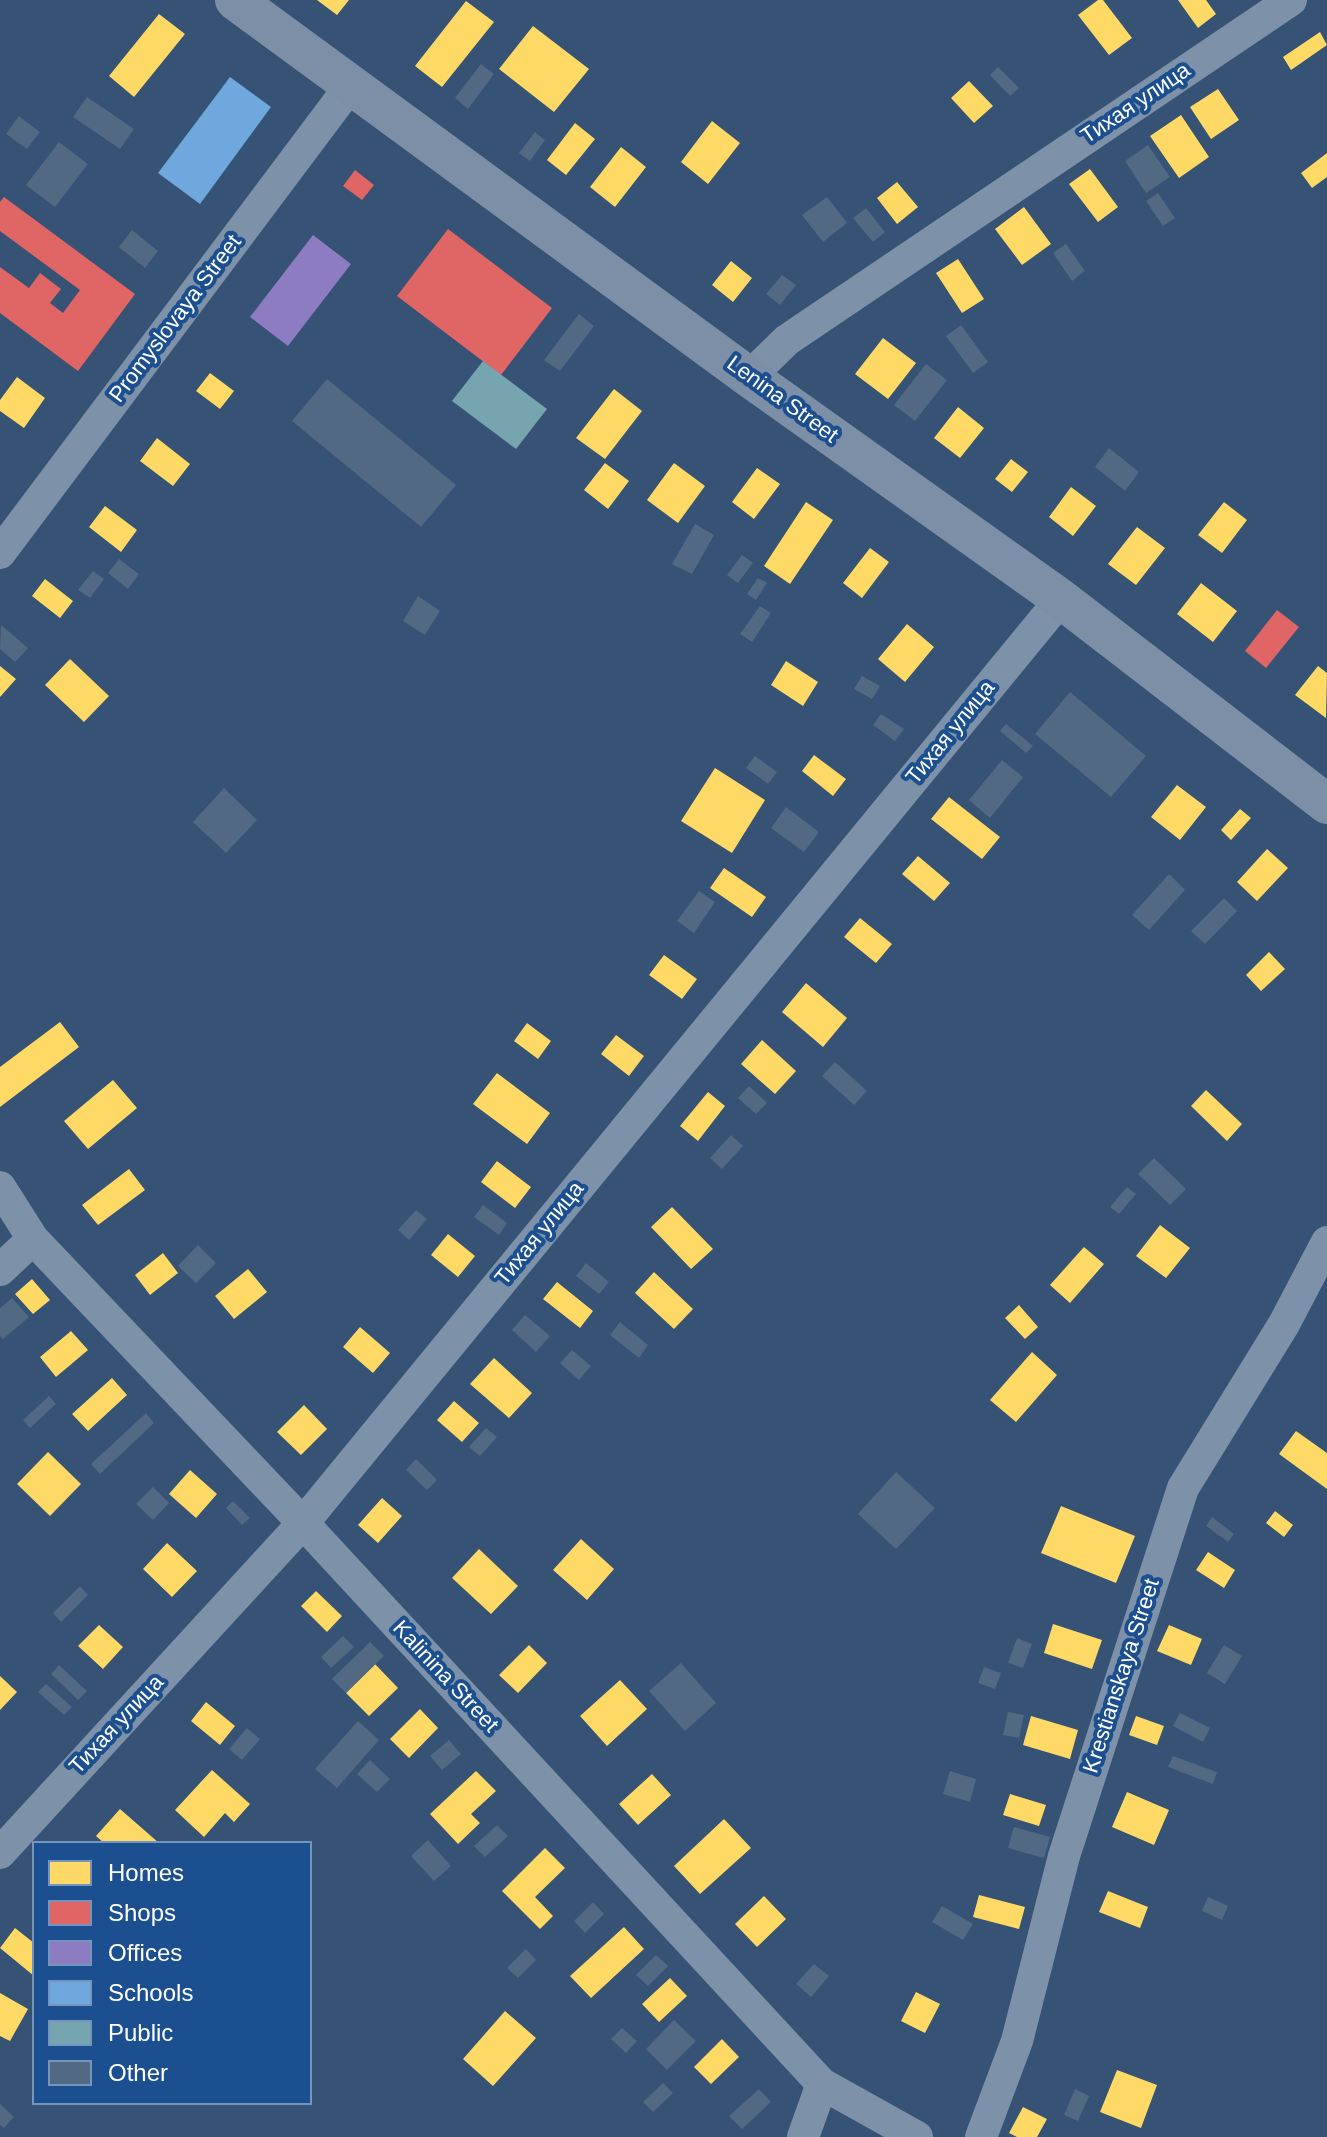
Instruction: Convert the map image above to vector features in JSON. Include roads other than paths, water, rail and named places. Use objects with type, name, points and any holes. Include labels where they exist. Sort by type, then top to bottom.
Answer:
[{"type":"main road","name":"Lenina Street","points":[[235,0],[749,377],[1061,599],[1327,804]]},
{"type":"street","name":"Тихая улица","points":[[749,377],[787,340],[1291,0]]},
{"type":"street","name":"Promyslovaya Street","points":[[0,553],[351,85]]},
{"type":"street","name":"Тихая улица","points":[[0,1853],[303,1523],[1061,599]]},
{"type":"street","name":"Kalinina Street","points":[[0,1187],[33,1239],[303,1523],[822,2084],[917,2137]]},
{"type":"street","points":[[0,1270],[33,1239]]},
{"type":"street","name":"Krestianskaya Street","points":[[981,2137],[1017,2041],[1064,1856],[1183,1488],[1284,1324],[1327,1242]]},
{"type":"street","points":[[803,2137],[822,2084]]}]
